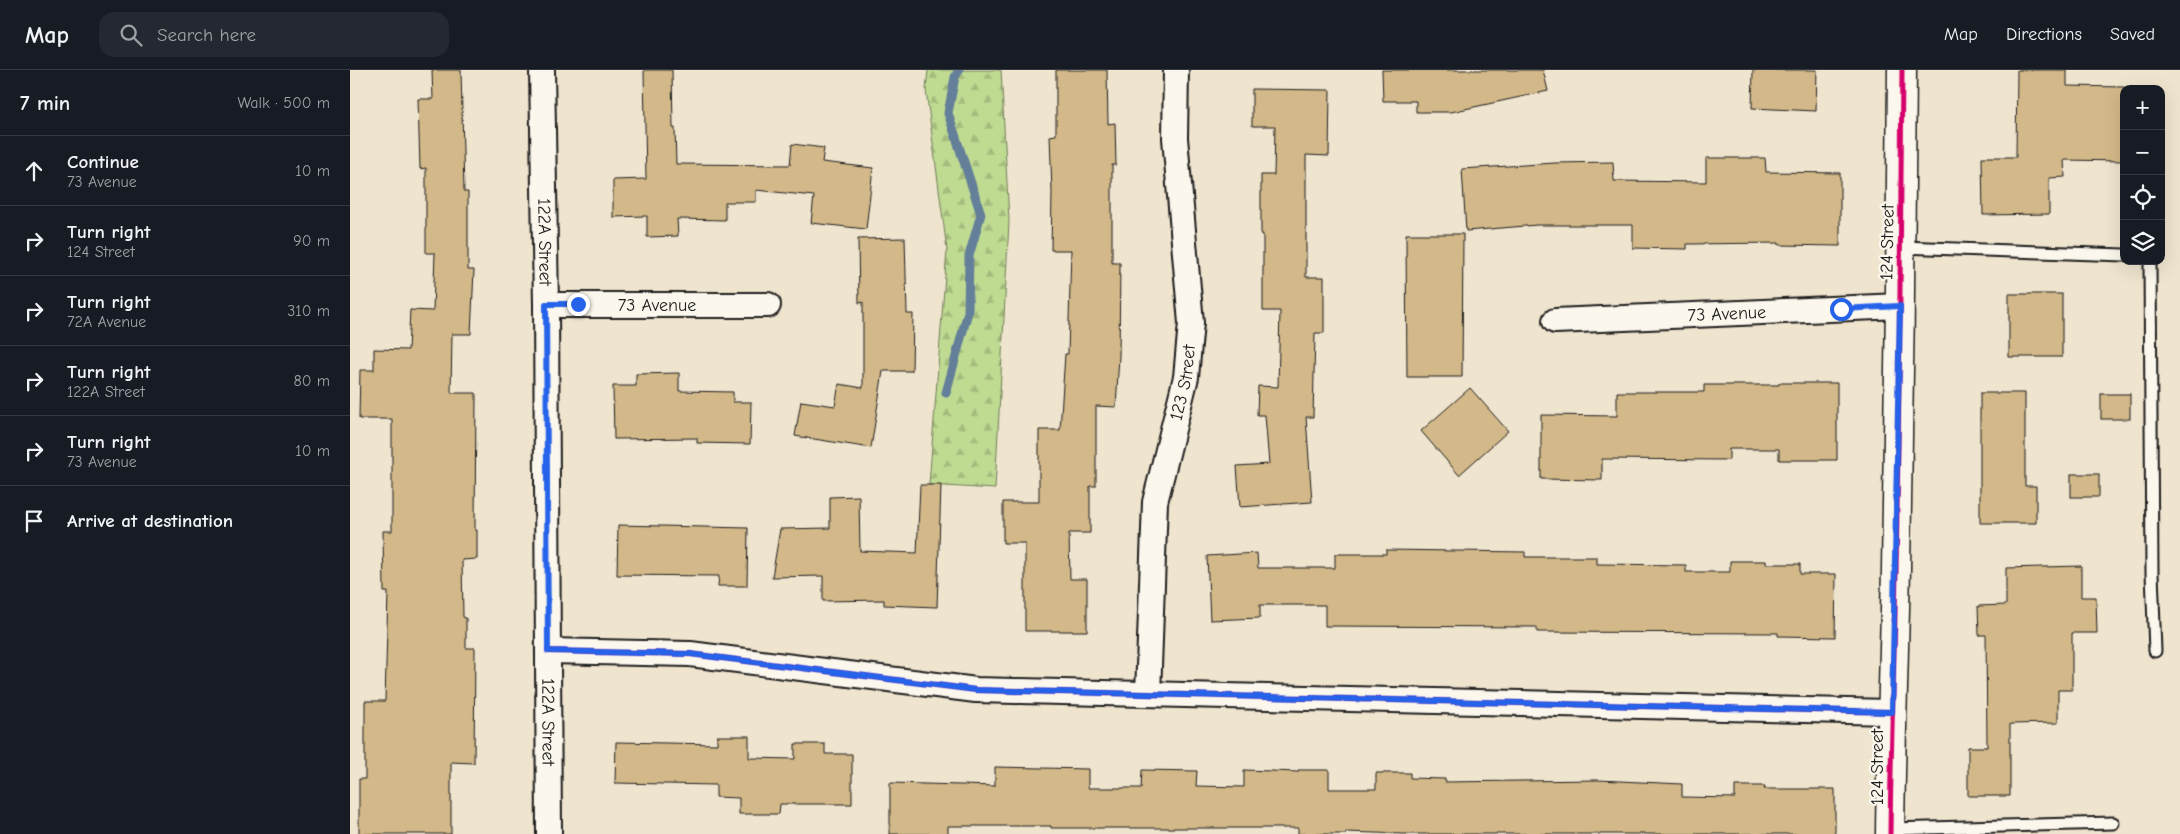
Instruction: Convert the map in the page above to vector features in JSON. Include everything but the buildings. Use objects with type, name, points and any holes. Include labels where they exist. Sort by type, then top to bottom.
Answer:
[{"type":"street","name":"122A Street","points":[[542,70],[546,304],[549,834]]},
{"type":"street","name":"123 Street","points":[[1148,694],[1155,502],[1186,376],[1191,323],[1175,138],[1176,70]]},
{"type":"street","name":"124 Street","points":[[1890,832],[1901,247],[1902,70]]},
{"type":"street","name":"73 Avenue","points":[[546,304],[768,304]]},
{"type":"street","name":"73 Avenue","points":[[1555,321],[1900,306]]},
{"type":"street","points":[[548,651],[690,654],[976,690],[1892,712]]},
{"type":"lane","points":[[1901,247],[2120,255]]},
{"type":"lane","points":[[2150,265],[2152,573],[2155,651]]},
{"type":"lane","points":[[1890,832],[2113,823]]},
{"type":"green space","points":[[928,70],[1001,70],[1009,221],[995,489],[929,485],[947,250],[926,90]]},
{"type":"waterway","points":[[946,393],[968,312],[969,256],[981,214],[948,113],[955,77],[959,70]]},
{"type":"cycle path","points":[[1890,834],[1898,444],[1902,70]]},
{"type":"cycle path","points":[[548,651],[690,654],[976,690],[1891,712]]},
{"type":"route","points":[[578,304],[546,304],[548,651],[690,654],[976,690],[1892,712],[1900,306],[1841,309]]}]
